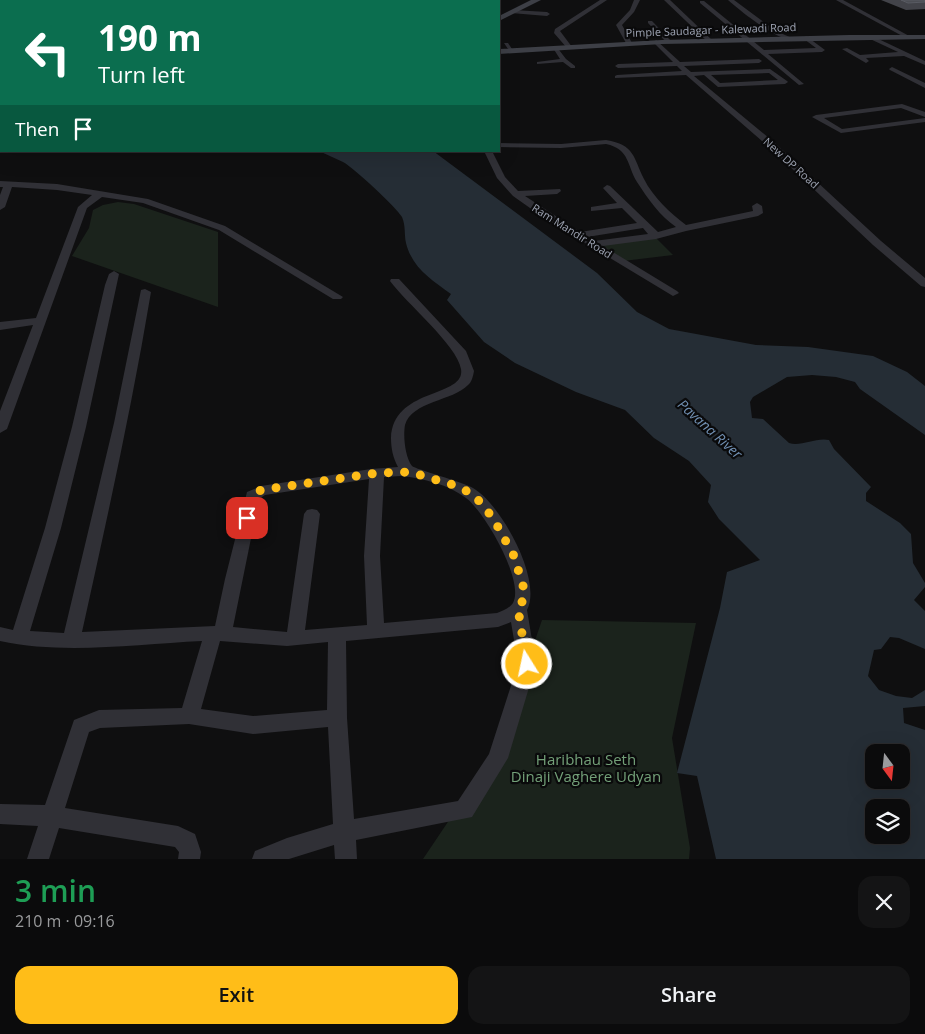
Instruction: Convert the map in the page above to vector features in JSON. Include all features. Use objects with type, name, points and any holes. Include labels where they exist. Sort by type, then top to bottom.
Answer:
[{"type":"main road","name":"Pimple Saudagar - Kalewadi Road","points":[[500,52],[656,42],[925,37]]},
{"type":"street","points":[[506,15],[537,0]]},
{"type":"street","points":[[569,47],[557,30],[573,18],[604,0]]},
{"type":"street","points":[[628,43],[619,25],[632,11],[637,0]]},
{"type":"street","points":[[667,0],[710,41]]},
{"type":"street","points":[[731,0],[774,32],[791,39]]},
{"type":"street","points":[[839,0],[908,37],[925,44]]},
{"type":"street","points":[[702,2],[801,84]]},
{"type":"street","points":[[506,15],[547,14]]},
{"type":"street","points":[[506,15],[533,19]]},
{"type":"street","points":[[650,22],[669,42]]},
{"type":"street","points":[[870,37],[925,63]]},
{"type":"street","points":[[762,52],[822,50],[806,38]]},
{"type":"street","name":"New DP Road","points":[[656,42],[697,82],[772,145],[925,284]]},
{"type":"street","points":[[506,44],[512,51]]},
{"type":"street","points":[[556,48],[564,60],[573,67]]},
{"type":"street","points":[[845,49],[869,62]]},
{"type":"street","points":[[859,57],[906,54]]},
{"type":"street","points":[[539,63],[564,60]]},
{"type":"street","points":[[618,66],[759,61]]},
{"type":"street","points":[[925,78],[907,69],[892,69],[925,86]]},
{"type":"street","points":[[617,77],[770,71],[785,82],[718,85],[705,74]]},
{"type":"street","points":[[697,82],[714,82]]},
{"type":"street","points":[[925,116],[902,106],[816,117],[842,131],[925,120]]},
{"type":"street","points":[[500,145],[561,146],[606,142],[616,144],[632,158],[640,180],[667,216],[684,228]]},
{"type":"street","name":"Ram Mandir Road","points":[[488,152],[501,178],[516,194],[673,294]]},
{"type":"street","points":[[0,207],[4,184],[57,187],[145,201],[222,228],[337,297]]},
{"type":"street","points":[[607,188],[656,236]]},
{"type":"street","points":[[516,194],[557,191]]},
{"type":"street","points":[[0,429],[83,207],[100,194]]},
{"type":"street","points":[[594,208],[624,205]]},
{"type":"street","points":[[592,244],[656,236],[684,228],[758,213],[757,206]]},
{"type":"street","points":[[578,235],[645,225]]},
{"type":"street","points":[[19,638],[53,528],[79,427],[114,274]]},
{"type":"street","points":[[395,281],[462,354],[469,367],[467,380],[461,386],[419,403],[401,418],[397,434],[398,441],[402,462],[410,472]]},
{"type":"street","points":[[72,640],[120,434],[124,396],[133,362],[144,292]]},
{"type":"street","points":[[0,326],[40,321]]},
{"type":"street","points":[[0,634],[19,638],[72,640],[218,633],[295,638],[498,620],[507,617],[518,609],[522,602],[524,589],[514,556],[493,518],[474,495],[457,486],[410,472],[377,473],[261,490],[252,496],[218,633],[189,716]]},
{"type":"street","points":[[376,632],[372,556],[377,473]]},
{"type":"street","points":[[295,638],[312,514]]},
{"type":"street","points":[[263,859],[289,846],[346,830],[464,810],[498,758],[527,664],[518,609]]},
{"type":"street","points":[[337,634],[337,718],[346,830],[346,859]]},
{"type":"street","points":[[38,859],[81,726],[99,719],[189,716],[252,724],[337,718]]},
{"type":"street","points":[[0,814],[52,816],[178,837],[187,842],[190,852],[189,859]]},
{"type":"green space","points":[[118,202],[134,204],[218,232],[218,307],[72,256],[89,228],[93,210],[103,205]]},
{"type":"green space","points":[[655,237],[673,255],[623,261],[596,245]]},
{"type":"green space","name":"Haribhau Seth Dinaji Vaghere Udyan","points":[[542,620],[696,623],[672,738],[690,848],[689,859],[423,859],[499,746]]},
{"type":"water","name":"Pavana River","points":[[321,152],[434,152],[597,273],[637,312],[669,329],[756,345],[808,347],[873,356],[907,372],[925,386],[925,435],[860,389],[855,382],[836,377],[812,375],[787,377],[753,397],[750,402],[752,418],[763,419],[789,443],[798,444],[824,439],[829,440],[834,449],[871,487],[866,493],[866,501],[900,523],[911,534],[913,563],[925,583],[925,587],[914,600],[925,611],[925,649],[899,638],[890,637],[881,649],[874,650],[868,676],[879,690],[896,696],[912,698],[925,690],[925,706],[903,708],[904,723],[925,730],[925,859],[716,859],[697,776],[677,773],[720,608],[727,572],[760,560],[719,519],[708,502],[711,485],[689,461],[654,438],[625,410],[576,392],[515,363],[484,342],[447,300],[451,294],[424,273],[413,260],[406,243],[402,217],[392,205],[348,165]]},
{"type":"building","points":[[901,0],[925,0],[925,2],[908,3]]},
{"type":"route","points":[[247,518],[252,496],[261,490],[377,473],[410,472],[457,486],[474,495],[493,518],[514,556],[524,589],[522,602],[518,609],[527,664]]}]
